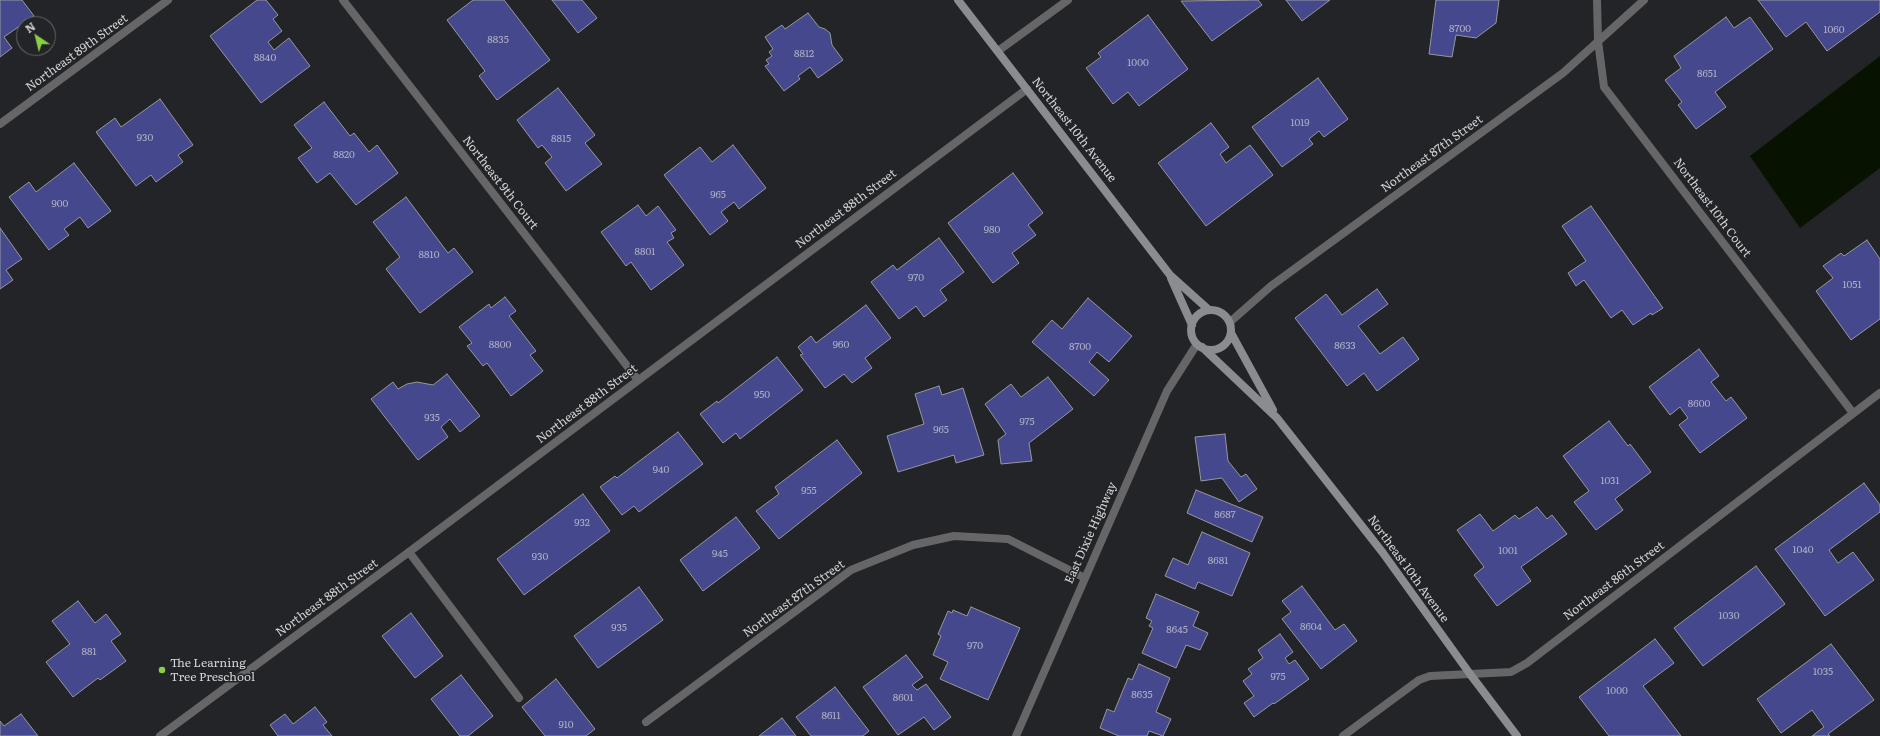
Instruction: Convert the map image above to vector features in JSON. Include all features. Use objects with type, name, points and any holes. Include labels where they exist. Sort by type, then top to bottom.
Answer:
[{"type":"street","name":"Northeast 89th Street","points":[[0,124],[168,0]]},
{"type":"street","name":"Northeast 9th Court","points":[[343,0],[638,380]]},
{"type":"street","name":"Northeast 10th Avenue","points":[[958,0],[1170,276],[1209,310]]},
{"type":"street","points":[[998,51],[1068,0]]},
{"type":"street","name":"Northeast 10th Court","points":[[1597,0],[1598,41],[1604,87],[1853,413]]},
{"type":"street","name":"Northeast 87th Street","points":[[1230,322],[1271,286],[1563,73],[1644,0]]},
{"type":"street","name":"Northeast 88th Street","points":[[160,736],[409,552],[1027,89]]},
{"type":"street","name":"Northeast 10th Avenue","points":[[1170,276],[1192,325]]},
{"type":"street","points":[[1209,310],[1221,313],[1230,322],[1231,333],[1225,344],[1220,348],[1214,350],[1200,346],[1192,335],[1192,325],[1198,315],[1209,310]]},
{"type":"street","name":"Northeast 10th Avenue","points":[[1231,333],[1277,418]]},
{"type":"street","name":"Northeast 10th Avenue","points":[[1200,346],[1277,418],[1383,553],[1470,674],[1517,736]]},
{"type":"street","name":"East Dixie Highway","points":[[1016,736],[1167,391],[1200,346]]},
{"type":"street","name":"Northeast 86th Street","points":[[1343,736],[1418,680],[1430,676],[1511,672],[1526,663],[1880,393]]},
{"type":"street","name":"Northeast 87th Street","points":[[646,722],[851,570],[914,545],[954,536],[1008,539],[1084,578]]},
{"type":"street","points":[[409,552],[519,698]]},
{"type":"shaded area","points":[[1880,56],[1880,168],[1800,228],[1750,156]]},
{"type":"building","points":[[0,0],[22,0],[34,16],[16,16],[16,29],[4,37],[12,48],[0,57]]},
{"type":"building","points":[[257,0],[266,0],[278,15],[273,19],[282,31],[268,42],[274,50],[289,38],[310,66],[261,103],[210,36]]},
{"type":"building","points":[[473,0],[504,0],[550,60],[497,100],[479,76],[485,71],[447,20]]},
{"type":"building","points":[[552,0],[582,0],[597,18],[578,33]]},
{"type":"building","points":[[1258,0],[1262,5],[1212,41],[1181,1]]},
{"type":"building","points":[[1286,0],[1330,0],[1302,21]]},
{"type":"building","points":[[1436,0],[1499,0],[1496,23],[1476,38],[1456,35],[1452,57],[1429,54]]},
{"type":"building","points":[[1758,0],[1880,0],[1880,12],[1827,51],[1806,22],[1786,37]]},
{"type":"building","points":[[808,13],[819,27],[830,33],[832,45],[843,60],[818,78],[810,67],[798,76],[800,79],[784,91],[765,66],[769,64],[766,60],[772,56],[769,52],[773,49],[765,37],[782,25],[785,29]]},
{"type":"building","points":[[1148,15],[1188,69],[1139,106],[1128,92],[1113,104],[1086,68],[1101,57],[1098,53]]},
{"type":"building","points":[[1726,17],[1734,28],[1750,17],[1773,49],[1715,92],[1726,107],[1696,129],[1678,105],[1682,102],[1665,80],[1681,68],[1674,56]]},
{"type":"building","points":[[1318,78],[1348,119],[1324,137],[1319,131],[1309,139],[1313,144],[1282,167],[1252,127]]},
{"type":"building","points":[[558,88],[595,135],[585,143],[602,164],[566,191],[545,163],[552,157],[542,145],[538,148],[517,120]]},
{"type":"building","points":[[160,99],[193,145],[178,155],[183,162],[156,182],[151,175],[136,186],[96,132],[115,118],[121,127]]},
{"type":"building","points":[[324,102],[350,136],[354,133],[369,152],[377,145],[398,173],[356,205],[330,173],[317,183],[298,158],[312,148],[294,125]]},
{"type":"building","points":[[1211,123],[1229,147],[1220,154],[1226,163],[1250,145],[1273,175],[1206,226],[1158,163]]},
{"type":"building","points":[[733,145],[766,188],[739,209],[734,202],[721,212],[728,221],[710,235],[664,175],[700,147],[712,162]]},
{"type":"building","points":[[74,163],[111,211],[88,228],[80,217],[64,229],[69,235],[49,250],[9,197],[29,182],[36,192]]},
{"type":"building","points":[[1013,173],[1043,213],[1028,225],[1036,235],[1012,253],[1019,263],[993,283],[948,223]]},
{"type":"building","points":[[406,197],[448,253],[454,248],[473,272],[420,313],[386,269],[400,257],[373,222]]},
{"type":"building","points":[[638,205],[646,216],[658,206],[676,230],[671,233],[674,238],[667,242],[684,265],[651,290],[631,262],[626,266],[601,232]]},
{"type":"building","points":[[1591,206],[1663,308],[1652,315],[1651,313],[1633,325],[1622,310],[1611,318],[1584,280],[1576,286],[1568,273],[1586,261],[1562,226]]},
{"type":"building","points":[[0,228],[22,259],[6,270],[13,280],[0,289]]},
{"type":"building","points":[[939,238],[964,272],[940,290],[947,300],[924,317],[916,306],[899,319],[871,282],[893,265],[897,270]]},
{"type":"building","points":[[1867,240],[1880,259],[1880,319],[1851,340],[1816,291],[1833,278],[1823,266],[1841,253],[1844,256]]},
{"type":"building","points":[[1377,289],[1388,304],[1358,326],[1380,354],[1403,337],[1419,359],[1377,391],[1364,373],[1347,386],[1295,318],[1326,294],[1342,315]]},
{"type":"building","points":[[505,297],[516,311],[509,316],[536,351],[530,355],[543,371],[511,396],[487,363],[483,366],[467,346],[472,343],[459,327],[489,304],[491,308]]},
{"type":"building","points":[[1088,298],[1132,336],[1109,362],[1097,352],[1089,362],[1109,380],[1094,396],[1032,342],[1052,320],[1062,329]]},
{"type":"building","points":[[866,305],[891,338],[865,358],[872,368],[852,383],[844,374],[825,388],[800,355],[803,354],[798,347],[811,336],[816,343]]},
{"type":"building","points":[[1699,349],[1719,376],[1711,382],[1726,401],[1731,397],[1747,418],[1700,453],[1679,425],[1688,418],[1680,407],[1670,415],[1649,387]]},
{"type":"building","points":[[777,357],[803,390],[740,439],[736,433],[723,443],[700,414],[717,401],[718,403]]},
{"type":"building","points":[[447,374],[480,416],[460,432],[450,419],[441,427],[448,437],[418,460],[371,399],[393,382],[398,389],[407,384],[417,382],[433,385]]},
{"type":"building","points":[[1048,377],[1073,409],[1029,443],[1032,461],[1001,464],[998,440],[1006,434],[985,404],[1011,384],[1021,397]]},
{"type":"building","points":[[939,386],[942,395],[963,388],[984,455],[956,463],[954,455],[898,472],[887,436],[924,424],[915,394]]},
{"type":"building","points":[[1609,421],[1628,446],[1630,444],[1651,472],[1615,499],[1623,510],[1596,530],[1574,502],[1589,491],[1563,456]]},
{"type":"building","points":[[678,432],[703,464],[639,512],[634,506],[622,515],[600,487],[615,476],[617,478]]},
{"type":"building","points":[[1225,434],[1228,461],[1241,477],[1246,474],[1257,489],[1239,502],[1222,478],[1201,481],[1195,437]]},
{"type":"building","points":[[837,440],[862,473],[779,539],[756,511],[779,494],[775,487]]},
{"type":"building","points":[[1864,483],[1880,505],[1880,512],[1829,550],[1838,563],[1853,552],[1874,580],[1825,616],[1775,549]]},
{"type":"building","points":[[1196,490],[1263,517],[1252,542],[1187,513]]},
{"type":"building","points":[[583,494],[610,531],[524,595],[497,559]]},
{"type":"building","points":[[1537,507],[1547,519],[1552,515],[1567,534],[1521,567],[1531,581],[1497,606],[1474,575],[1484,567],[1457,530],[1480,514],[1493,531],[1515,515],[1519,519]]},
{"type":"building","points":[[736,517],[760,548],[703,591],[680,560]]},
{"type":"building","points":[[1202,532],[1250,553],[1232,596],[1198,582],[1195,589],[1165,576],[1173,558],[1188,565]]},
{"type":"building","points":[[1756,566],[1785,604],[1703,666],[1674,628]]},
{"type":"building","points":[[1302,586],[1335,630],[1344,624],[1357,641],[1321,669],[1282,619],[1291,612],[1282,601]]},
{"type":"building","points":[[639,587],[663,620],[598,668],[574,636]]},
{"type":"building","points":[[1156,594],[1199,612],[1193,626],[1208,633],[1200,650],[1186,645],[1176,668],[1142,653],[1153,628],[1149,626],[1152,621],[1146,618]]},
{"type":"building","points":[[78,601],[95,623],[106,614],[121,634],[111,641],[126,661],[100,680],[98,678],[73,697],[46,662],[70,644],[52,621]]},
{"type":"building","points":[[971,607],[1020,628],[988,700],[940,679],[948,662],[933,655],[941,636],[938,634],[948,611],[952,613],[953,610],[967,616]]},
{"type":"building","points":[[411,613],[443,656],[415,678],[382,636]]},
{"type":"building","points":[[1280,634],[1293,652],[1285,658],[1289,664],[1295,660],[1309,679],[1254,717],[1244,703],[1254,696],[1243,681],[1252,674],[1248,669],[1263,658],[1258,650]]},
{"type":"building","points":[[1655,639],[1674,663],[1643,686],[1681,736],[1609,736],[1579,697]]},
{"type":"building","points":[[1831,644],[1874,700],[1828,734],[1830,736],[1812,736],[1824,727],[1812,710],[1781,733],[1757,699]]},
{"type":"building","points":[[906,655],[923,677],[912,685],[917,690],[926,684],[951,717],[934,730],[924,717],[898,735],[863,687]]},
{"type":"building","points":[[1139,664],[1170,678],[1156,712],[1171,719],[1163,736],[1149,731],[1147,736],[1119,736],[1100,728],[1107,709],[1114,712],[1128,678],[1132,680]]},
{"type":"building","points":[[461,675],[493,716],[468,736],[460,736],[431,699]]},
{"type":"building","points":[[556,679],[595,729],[586,736],[545,736],[522,707]]},
{"type":"building","points":[[835,687],[869,731],[863,736],[811,736],[796,717]]},
{"type":"building","points":[[315,707],[327,722],[323,725],[332,736],[278,736],[270,725],[285,714],[293,724]]},
{"type":"building","points":[[21,714],[38,736],[0,736],[0,721],[4,726]]},
{"type":"building","points":[[782,718],[796,736],[759,736]]},
{"type":"place","name":"The Learning Tree Preschool","points":[[162,670]]}]
